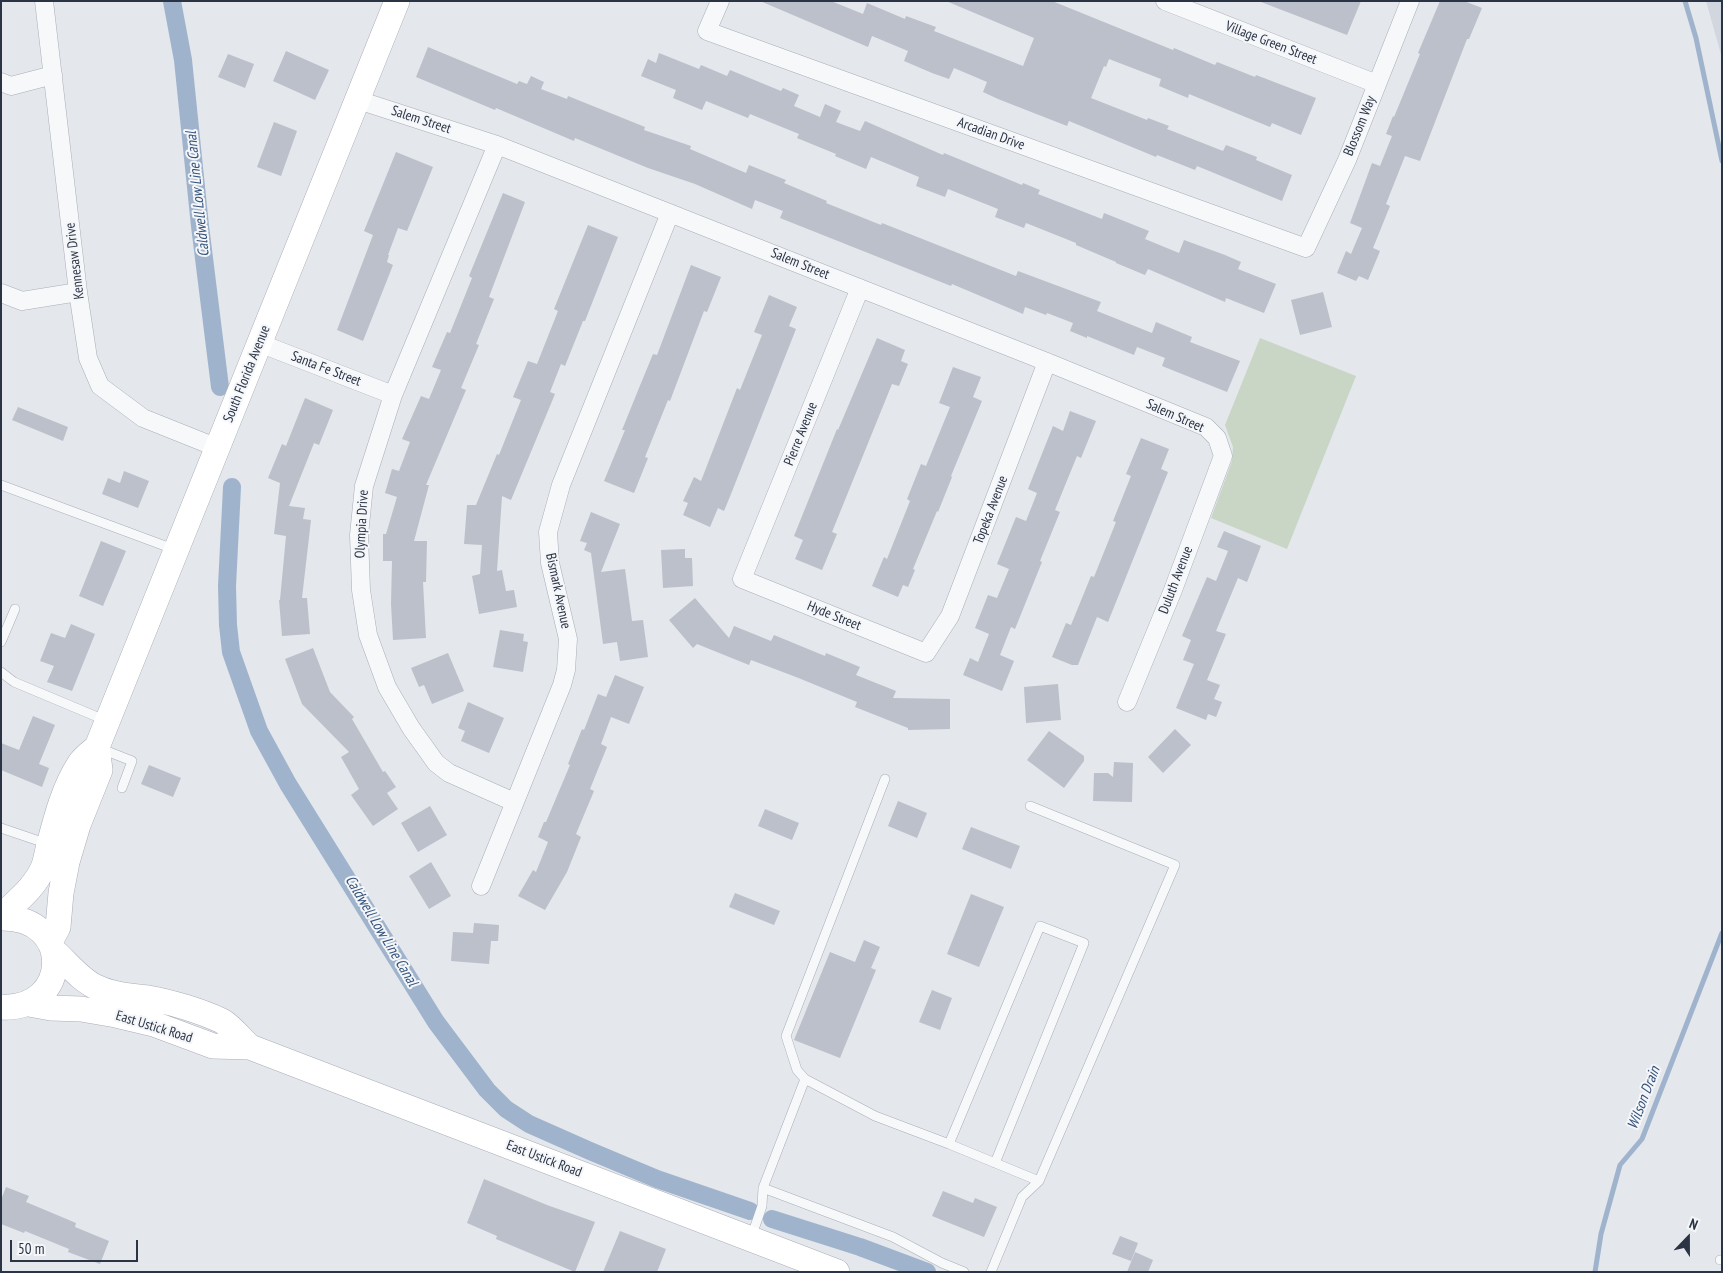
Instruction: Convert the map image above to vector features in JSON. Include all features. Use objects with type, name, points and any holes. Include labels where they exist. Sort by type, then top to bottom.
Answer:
[{"type":"street","name":"Kennesaw Drive","points":[[44,1],[78,292],[88,358],[100,386],[143,418],[218,448]]},
{"type":"street","name":"South Florida Avenue","points":[[1,918],[35,883],[43,867],[59,811],[81,761],[97,747],[397,1]]},
{"type":"street","name":"Arcadian Drive","points":[[720,1],[708,31],[1306,248]]},
{"type":"street","name":"Village Green Street","points":[[1165,1],[1377,84]]},
{"type":"street","name":"Blossom Way","points":[[1306,248],[1347,160],[1410,1]]},
{"type":"street","points":[[1,82],[11,86],[54,75]]},
{"type":"street","name":"Salem Street","points":[[358,100],[497,145],[1047,362],[1206,427],[1216,438],[1223,456]]},
{"type":"street","name":"Olympia Drive","points":[[497,145],[392,395],[364,486],[359,535],[361,590],[368,635],[387,687],[436,763],[449,773],[514,802]]},
{"type":"street","name":"Bismark Avenue","points":[[480,886],[562,685],[566,670],[568,639],[550,563],[548,532],[562,485],[670,213]]},
{"type":"street","name":"Pierre Avenue","points":[[742,579],[860,288]]},
{"type":"street","points":[[1,293],[22,301],[78,292]]},
{"type":"street","name":"Santa Fe Street","points":[[259,343],[392,395]]},
{"type":"street","name":"Topeka Avenue","points":[[926,653],[950,616],[1047,362]]},
{"type":"street","name":"Duluth Avenue","points":[[1127,702],[1173,590],[1223,456]]},
{"type":"street","name":"Hyde Street","points":[[742,579],[926,653]]},
{"type":"street","name":"South Florida Avenue","points":[[11,1010],[41,996],[50,984],[54,970],[52,946],[58,927],[61,893],[67,862],[78,825],[100,770],[97,747]]},
{"type":"street","name":"East Ustick Road","points":[[1,918],[16,918],[30,922],[42,931],[52,946],[76,973],[96,988],[187,1008],[223,1022],[250,1047]]},
{"type":"street","name":"East Ustick Road","points":[[11,1010],[82,1009],[154,1024],[213,1046],[250,1047],[838,1272]]},
{"type":"lane","points":[[1,485],[176,550]]},
{"type":"lane","points":[[1,642],[15,609]]},
{"type":"lane","points":[[1,672],[14,682],[107,721]]},
{"type":"lane","points":[[97,747],[132,761],[122,788]]},
{"type":"lane","points":[[885,779],[786,1036],[797,1070],[805,1079],[875,1116],[1038,1181]]},
{"type":"lane","points":[[991,1272],[1022,1197],[1038,1181],[1175,865],[1030,806]]},
{"type":"lane","points":[[1,828],[49,844]]},
{"type":"lane","points":[[949,1144],[1040,926],[1084,943],[995,1163]]},
{"type":"lane","points":[[751,1238],[762,1206],[762,1188],[805,1079]]},
{"type":"lane","points":[[762,1188],[893,1237],[942,1263],[964,1272]]},
{"type":"shaded area","points":[[1706,1],[1722,1],[1722,58]]},
{"type":"green space","points":[[1260,338],[1356,376],[1287,549],[1211,518],[1232,461],[1233,447],[1225,425]]},
{"type":"building","points":[[760,1],[831,1],[863,14],[867,3],[905,19],[906,16],[936,27],[934,31],[1023,66],[1034,38],[946,1],[1052,1],[1173,50],[1174,48],[1215,65],[1217,62],[1255,77],[1256,75],[1316,98],[1301,135],[1272,123],[1270,127],[1189,94],[1188,98],[1159,86],[1161,79],[1109,59],[1106,67],[1104,66],[1091,98],[1147,120],[1148,118],[1169,126],[1167,129],[1223,151],[1226,145],[1257,157],[1256,160],[1292,175],[1282,201],[1197,166],[1195,170],[1157,155],[1156,157],[1069,121],[1067,126],[998,99],[983,92],[987,82],[954,68],[949,79],[932,73],[904,61],[908,51],[872,36],[868,47]]},
{"type":"building","points":[[1261,1],[1361,1],[1347,35],[1261,2]]},
{"type":"building","points":[[1440,1],[1464,1],[1482,8],[1469,39],[1467,39],[1420,161],[1405,156],[1386,204],[1390,206],[1373,248],[1380,251],[1368,280],[1359,276],[1356,281],[1337,273],[1346,251],[1351,254],[1362,228],[1350,223],[1372,163],[1380,166],[1392,136],[1386,134]]},
{"type":"building","points":[[428,47],[517,84],[519,81],[527,84],[531,76],[544,82],[541,89],[567,99],[568,96],[645,127],[644,130],[691,146],[690,149],[746,173],[749,165],[786,180],[784,183],[827,201],[826,203],[881,225],[882,223],[1016,276],[1018,271],[1101,302],[1097,311],[1152,333],[1156,322],[1192,337],[1190,342],[1240,361],[1227,392],[1162,366],[1165,358],[1137,347],[1134,355],[1087,336],[1087,338],[1070,331],[1073,323],[1047,313],[1046,315],[1025,307],[1023,314],[952,284],[951,286],[780,218],[783,211],[755,200],[752,209],[695,184],[648,168],[575,138],[574,141],[416,77]]},
{"type":"building","points":[[286,51],[329,70],[315,100],[273,81]]},
{"type":"building","points":[[659,53],[699,69],[701,65],[727,76],[730,70],[781,91],[783,88],[799,95],[794,106],[820,117],[825,104],[841,111],[836,122],[860,131],[865,121],[943,155],[944,153],[1022,185],[1023,183],[1040,190],[1038,194],[1102,219],[1104,213],[1149,231],[1145,239],[1179,253],[1184,240],[1225,255],[1241,262],[1238,269],[1276,284],[1264,313],[1226,298],[1225,302],[1148,269],[1145,275],[1076,245],[1076,243],[1026,223],[1024,228],[995,217],[998,209],[948,189],[945,197],[916,186],[919,177],[871,157],[866,169],[797,138],[799,134],[750,114],[748,118],[706,101],[702,110],[673,98],[676,90],[641,76],[648,59],[656,63]]},
{"type":"building","points":[[228,54],[254,64],[245,88],[218,77]]},
{"type":"building","points":[[274,122],[297,131],[281,176],[257,167]]},
{"type":"building","points":[[396,152],[433,167],[407,231],[398,228],[387,262],[393,265],[363,341],[337,330],[373,235],[364,231]]},
{"type":"building","points":[[503,193],[525,202],[489,297],[494,299],[476,344],[479,345],[461,388],[466,390],[426,485],[429,485],[414,541],[427,541],[426,582],[423,582],[426,638],[393,640],[391,604],[392,561],[383,561],[383,534],[386,534],[397,497],[385,493],[392,469],[399,471],[410,442],[402,439],[421,396],[429,399],[441,370],[432,367],[447,332],[450,333],[472,278],[469,276]]},
{"type":"building","points":[[588,225],[618,237],[565,366],[561,364],[550,392],[555,394],[511,500],[502,496],[497,571],[502,570],[506,591],[514,590],[517,607],[479,614],[472,576],[480,574],[482,545],[464,544],[467,505],[476,505],[497,454],[499,455],[521,400],[513,397],[528,361],[537,364],[558,311],[554,309]]},
{"type":"building","points":[[691,265],[721,277],[707,312],[704,311],[670,401],[668,400],[645,457],[648,458],[634,493],[604,481],[625,430],[622,430],[653,354],[657,355]]},
{"type":"building","points":[[1323,292],[1332,327],[1300,335],[1291,300]]},
{"type":"building","points":[[769,295],[797,307],[789,326],[796,329],[724,511],[718,508],[710,527],[683,515],[688,503],[683,501],[694,477],[701,481],[737,388],[740,390],[762,335],[754,332]]},
{"type":"building","points":[[877,338],[905,350],[901,361],[908,364],[899,386],[892,384],[832,532],[837,534],[822,570],[795,559],[803,540],[794,536],[837,429]]},
{"type":"building","points":[[953,367],[981,377],[973,397],[982,401],[913,569],[915,570],[908,587],[903,585],[898,597],[872,586],[884,557],[887,559],[910,501],[907,499],[921,464],[926,466],[950,407],[939,403]]},
{"type":"building","points":[[305,398],[333,410],[319,445],[314,443],[289,506],[305,508],[303,519],[311,520],[302,598],[307,598],[310,634],[282,636],[279,600],[286,536],[274,534],[280,483],[268,478],[282,444],[286,446]]},
{"type":"building","points":[[18,407],[68,427],[63,441],[12,420]]},
{"type":"building","points":[[1070,411],[1096,421],[1081,458],[1077,456],[1055,510],[1060,512],[1040,561],[1042,562],[1015,629],[1011,627],[1000,655],[1014,661],[1002,691],[963,675],[970,658],[978,662],[989,634],[975,628],[988,595],[997,598],[1009,569],[997,564],[1016,517],[1026,521],[1037,493],[1028,489],[1053,426],[1063,431]]},
{"type":"building","points":[[1141,438],[1169,449],[1161,469],[1168,472],[1108,622],[1097,617],[1078,665],[1072,665],[1052,657],[1066,623],[1071,625],[1091,576],[1094,577],[1116,522],[1113,521],[1131,476],[1126,474]]},
{"type":"building","points":[[124,471],[149,481],[138,508],[102,494],[108,478],[120,483]]},
{"type":"building","points":[[591,512],[620,524],[601,572],[625,569],[632,621],[643,620],[648,657],[620,661],[617,642],[603,644],[591,553],[584,550],[587,543],[580,541]]},
{"type":"building","points":[[1224,531],[1261,546],[1247,582],[1238,578],[1216,631],[1226,634],[1207,680],[1220,685],[1214,699],[1222,702],[1216,717],[1208,714],[1206,720],[1176,708],[1194,664],[1183,660],[1191,640],[1182,636],[1207,577],[1216,581],[1228,551],[1217,547]]},
{"type":"building","points":[[101,541],[126,551],[103,606],[79,596]]},
{"type":"building","points":[[685,549],[685,558],[692,558],[693,586],[663,588],[661,550]]},
{"type":"building","points":[[695,598],[729,638],[734,626],[771,641],[774,635],[825,656],[826,653],[860,667],[856,675],[896,691],[893,698],[950,699],[950,729],[908,730],[908,728],[855,707],[857,702],[796,677],[751,660],[749,665],[697,644],[693,648],[669,620]]},
{"type":"building","points":[[71,624],[95,634],[72,691],[47,682],[54,666],[40,661],[51,633],[65,638]]},
{"type":"building","points":[[500,630],[524,634],[523,641],[528,642],[523,672],[493,667]]},
{"type":"building","points":[[313,648],[330,692],[354,717],[352,719],[383,772],[385,771],[396,787],[387,793],[398,809],[373,826],[351,795],[359,789],[341,757],[349,752],[302,704],[285,659]]},
{"type":"building","points":[[448,653],[464,691],[432,704],[424,685],[419,687],[411,668]]},
{"type":"building","points":[[615,675],[644,687],[629,724],[611,717],[601,744],[607,747],[590,789],[594,791],[576,834],[581,837],[567,872],[545,910],[518,896],[533,870],[536,872],[548,842],[538,837],[570,765],[568,764],[582,729],[584,730],[598,694],[606,697]]},
{"type":"building","points":[[1058,684],[1061,720],[1026,723],[1024,687]]},
{"type":"building","points":[[468,702],[504,718],[489,753],[461,741],[465,731],[458,728]]},
{"type":"building","points":[[33,716],[55,725],[39,764],[49,768],[42,787],[1,770],[1,743],[19,750]]},
{"type":"building","points":[[1175,729],[1191,745],[1163,773],[1148,757]]},
{"type":"building","points":[[1049,731],[1084,756],[1084,761],[1064,788],[1027,760]]},
{"type":"building","points":[[1114,762],[1133,763],[1132,802],[1093,801],[1094,773],[1108,773],[1113,777]]},
{"type":"building","points":[[149,765],[181,778],[173,797],[141,784]]},
{"type":"building","points":[[898,801],[927,813],[917,838],[888,826]]},
{"type":"building","points":[[430,806],[447,835],[418,852],[401,823]]},
{"type":"building","points":[[765,809],[799,823],[792,840],[758,826]]},
{"type":"building","points":[[971,827],[1020,846],[1011,869],[962,849]]},
{"type":"building","points":[[431,862],[451,896],[429,909],[409,876]]},
{"type":"building","points":[[735,893],[780,911],[774,925],[729,907]]},
{"type":"building","points":[[971,894],[1004,907],[979,967],[947,954]]},
{"type":"building","points":[[474,923],[499,925],[498,941],[491,941],[489,964],[451,961],[453,932],[473,933]]},
{"type":"building","points":[[864,940],[880,947],[871,968],[876,970],[840,1058],[794,1040],[830,952],[855,962]]},
{"type":"building","points":[[932,990],[952,998],[940,1030],[919,1022]]},
{"type":"building","points":[[484,1179],[595,1222],[575,1272],[496,1239],[497,1236],[467,1223]]},
{"type":"building","points":[[6,1187],[29,1196],[26,1202],[76,1223],[75,1227],[109,1241],[100,1264],[68,1252],[69,1249],[25,1231],[24,1233],[1,1224],[1,1200]]},
{"type":"building","points":[[943,1191],[973,1203],[975,1198],[997,1207],[984,1237],[932,1216]]},
{"type":"building","points":[[620,1231],[666,1249],[657,1272],[603,1272]]},
{"type":"building","points":[[1120,1236],[1138,1243],[1131,1261],[1112,1254]]},
{"type":"building","points":[[1135,1252],[1153,1260],[1148,1272],[1127,1272]]},
{"type":"waterway","name":"Caldwell Low Line Canal","points":[[172,1],[183,60],[200,226],[220,387]]},
{"type":"waterway","name":"Wilson Drain","points":[[1685,1],[1696,38],[1722,161]]},
{"type":"waterway","name":"Caldwell Low Line Canal","points":[[232,487],[227,586],[228,625],[231,652],[259,731],[288,784],[436,1022],[487,1090],[506,1109],[529,1124],[657,1179],[750,1211]]},
{"type":"waterway","name":"Wilson Drain","points":[[1595,1272],[1601,1234],[1620,1165],[1642,1139],[1722,933]]},
{"type":"waterway","name":"Caldwell Low Line Canal","points":[[772,1219],[860,1247],[927,1272]]}]
